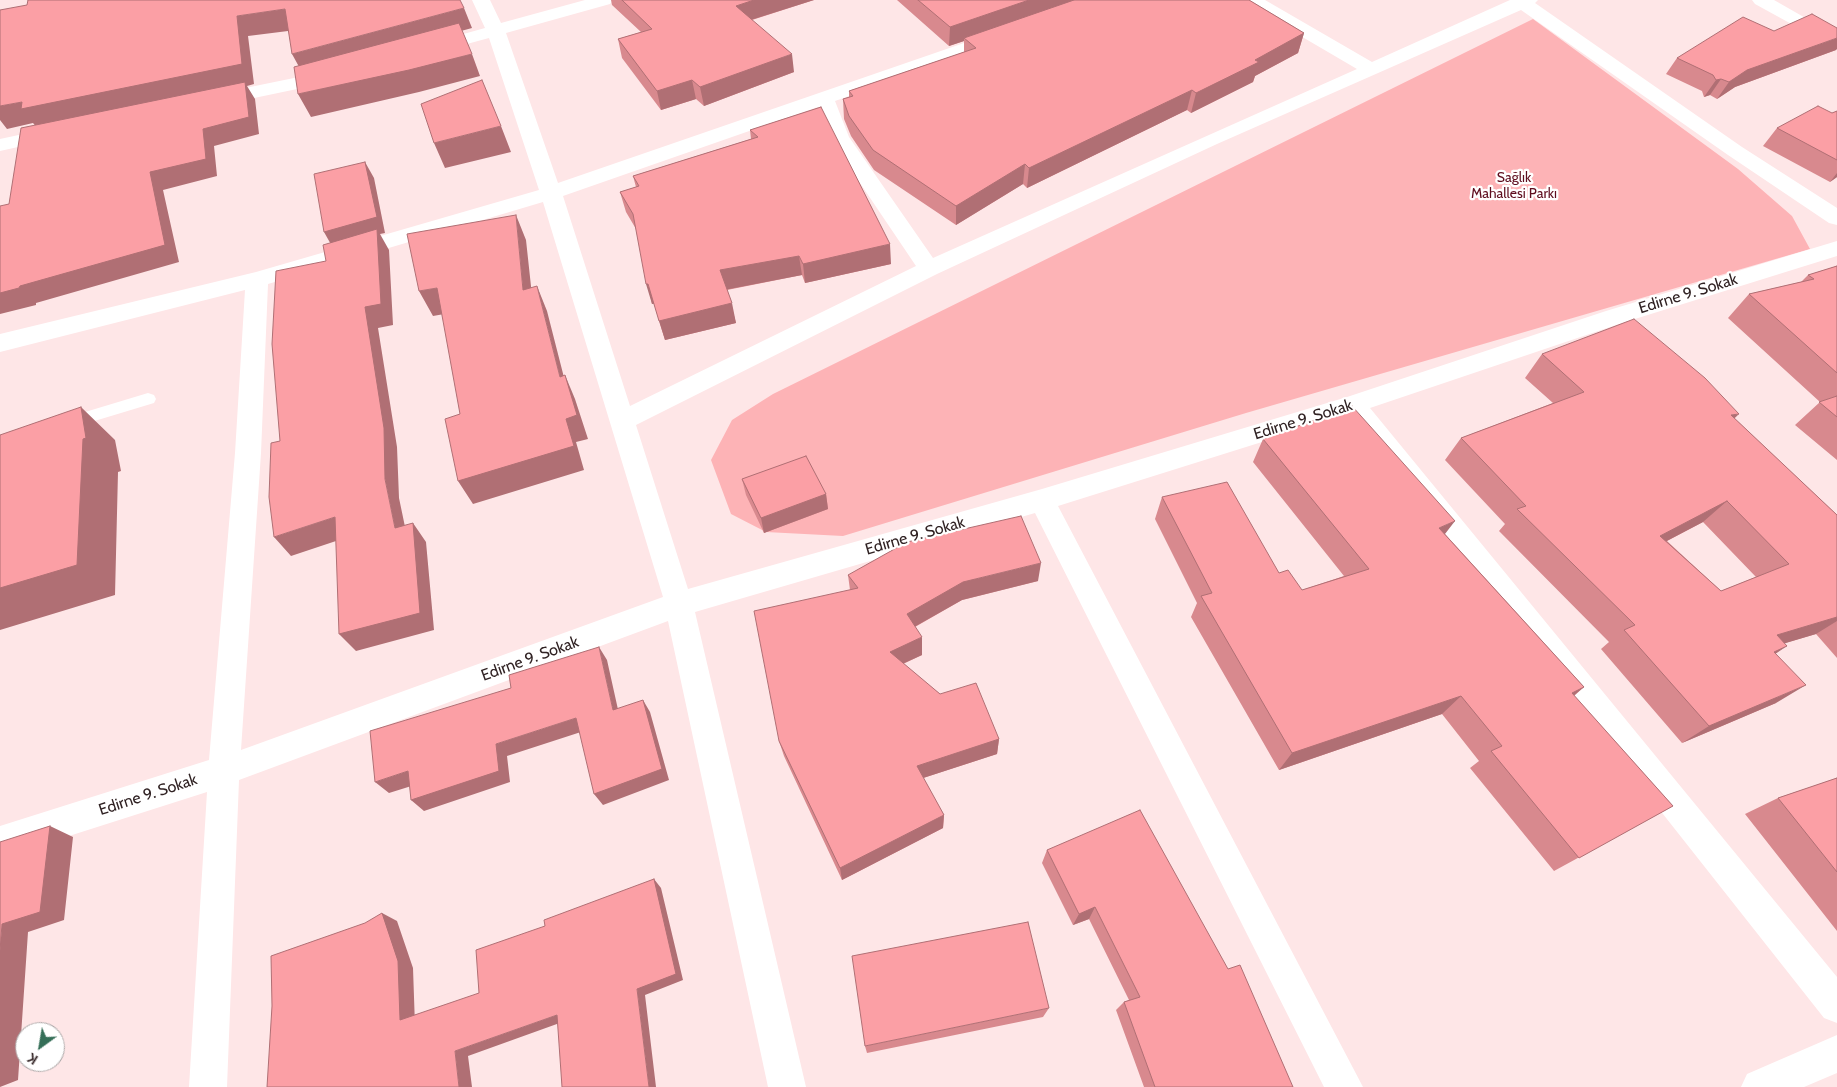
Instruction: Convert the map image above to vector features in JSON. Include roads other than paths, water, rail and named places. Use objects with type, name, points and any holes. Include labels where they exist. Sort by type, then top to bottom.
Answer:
[{"type":"street","points":[[481,0],[496,31],[551,193],[679,604],[787,1087]]},
{"type":"street","points":[[411,54],[604,0]]},
{"type":"street","points":[[1252,0],[1371,69]]},
{"type":"street","points":[[1761,0],[1837,44]]},
{"type":"street","points":[[622,421],[929,269],[1523,1],[1734,151],[1837,218]]},
{"type":"street","points":[[0,344],[257,279],[551,193],[1020,29]]},
{"type":"street","points":[[201,103],[354,70]]},
{"type":"street","points":[[824,98],[840,137],[929,269]]},
{"type":"street","points":[[0,145],[76,129]]},
{"type":"street","name":"Edirne 9. Sokak","points":[[0,842],[224,771],[679,604],[1042,500],[1353,404],[1614,317],[1837,248]]},
{"type":"street","points":[[208,1087],[224,771],[248,453],[257,279]]},
{"type":"street","points":[[1614,317],[1636,338]]},
{"type":"street","points":[[1353,404],[1837,1006]]},
{"type":"street","points":[[1042,500],[1344,1087]]},
{"type":"street","points":[[1760,1087],[1837,1054]]},
{"type":"lane","points":[[56,426],[148,399]]},
{"type":"park label","name":"Sağlık Mahallesi Parkı","points":[[1514,186]]}]
